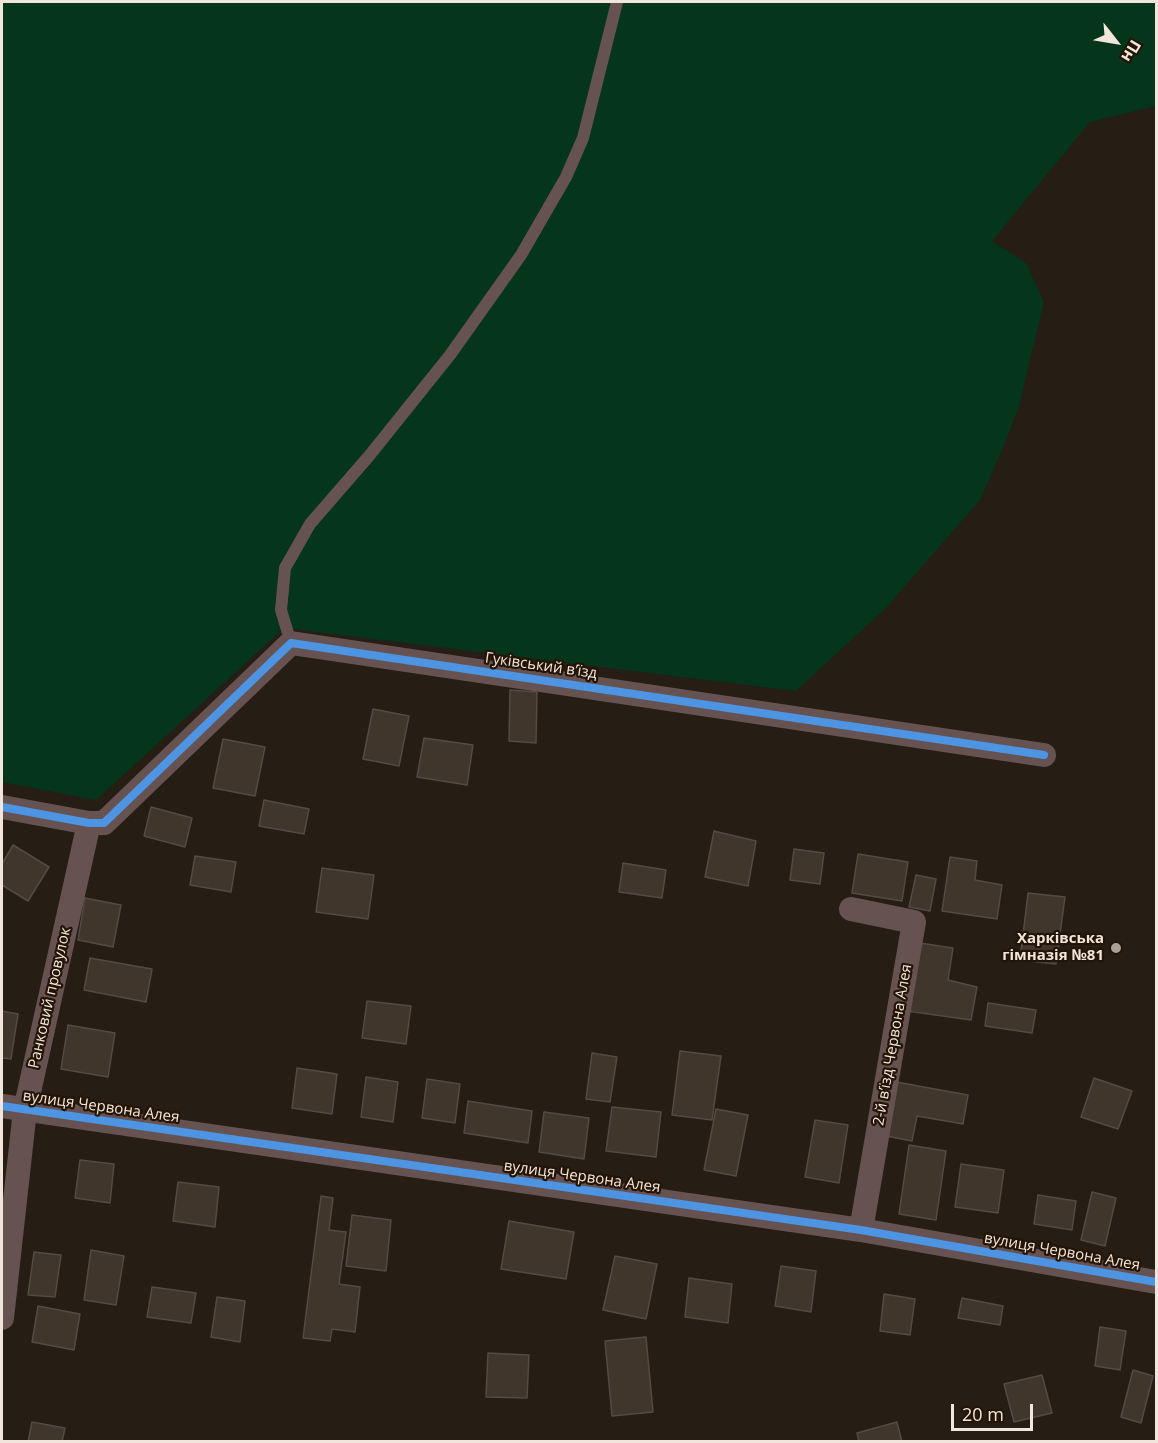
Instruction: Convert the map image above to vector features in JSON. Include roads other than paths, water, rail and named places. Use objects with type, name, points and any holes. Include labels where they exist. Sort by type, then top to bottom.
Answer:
[{"type":"street","name":"Гуківський в’їзд","points":[[291,643],[1044,755]]},
{"type":"street","points":[[2,807],[97,823],[291,643]]},
{"type":"street","name":"Ранковий провулок","points":[[2,1318],[13,1108],[97,823]]},
{"type":"street","name":"2-й в’їзд Червона Алея","points":[[851,909],[914,922],[861,1230]]},
{"type":"street","name":"вулиця Червона Алея","points":[[13,1108],[861,1230],[1156,1282]]},
{"type":"lane","points":[[291,643],[281,610],[285,568],[310,524],[369,456],[450,355],[521,255],[566,177],[583,138],[617,2]]},
{"type":"place","name":"Харківська гімназія №81","points":[[1116,948]]}]
